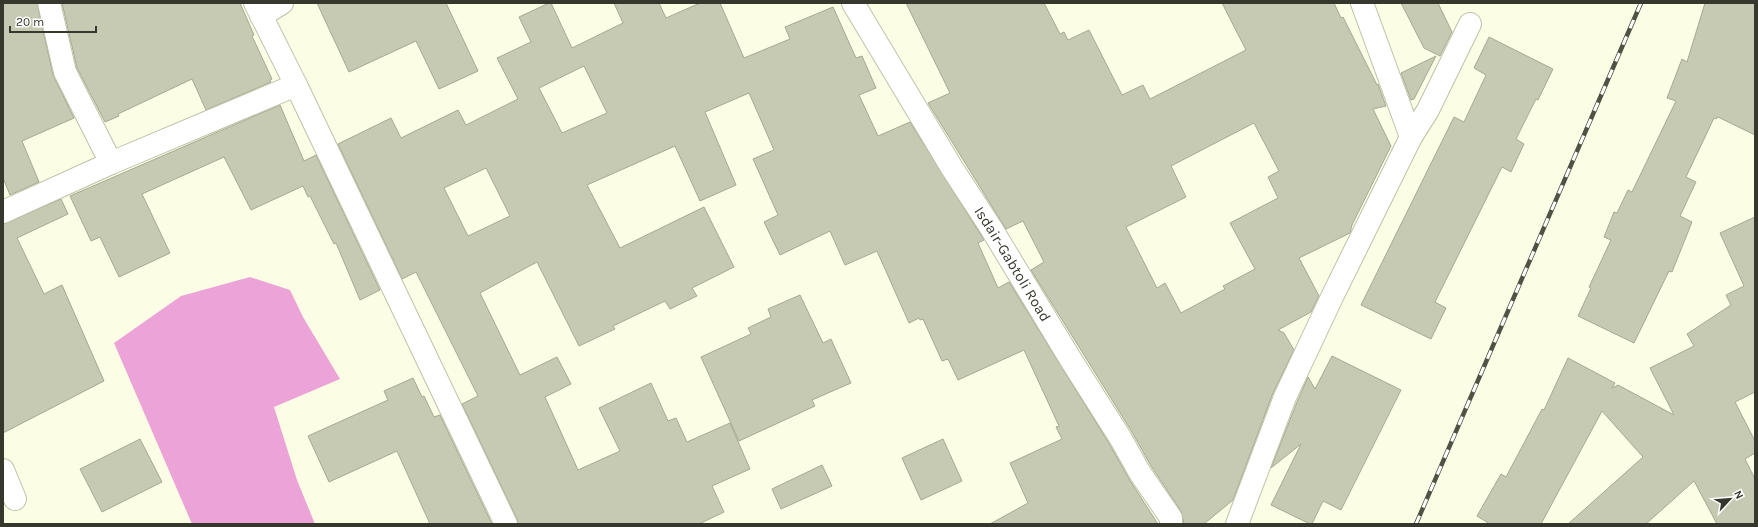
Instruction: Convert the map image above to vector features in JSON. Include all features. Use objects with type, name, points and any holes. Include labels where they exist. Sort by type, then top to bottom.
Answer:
[{"type":"street","points":[[49,3],[65,72],[111,163]]},
{"type":"street","points":[[282,3],[258,9],[296,85],[506,524]]},
{"type":"street","name":"Isdair-Gabtoli Road","points":[[853,3],[952,168],[991,228],[1121,439],[1140,473],[1171,518],[1172,524]]},
{"type":"street","points":[[1362,3],[1411,137]]},
{"type":"street","points":[[1237,524],[1286,397],[1332,297],[1411,137],[1428,110],[1470,24]]},
{"type":"street","points":[[3,212],[111,163],[296,85]]},
{"type":"street","points":[[3,470],[15,499]]},
{"type":"shaded area","points":[[250,277],[290,290],[303,317],[340,379],[274,407],[297,480],[315,524],[192,524],[114,343],[181,296]]},
{"type":"building","points":[[3,3],[37,3],[53,75],[74,118],[22,141],[39,182],[10,195],[3,178]]},
{"type":"building","points":[[62,3],[240,3],[254,35],[252,36],[272,79],[270,80],[271,82],[206,110],[192,79],[118,114],[119,116],[105,122],[77,68]]},
{"type":"building","points":[[317,3],[446,3],[478,71],[439,89],[416,41],[349,72]]},
{"type":"building","points":[[551,3],[572,48],[623,23],[614,3],[659,3],[666,18],[700,3],[720,3],[744,58],[790,39],[785,27],[833,7],[856,58],[862,56],[876,88],[859,95],[878,136],[910,122],[984,240],[978,243],[998,288],[1009,282],[1158,524],[990,524],[1028,503],[1010,463],[1062,439],[1056,427],[1059,426],[1024,350],[958,380],[948,359],[942,361],[923,319],[920,320],[919,318],[909,323],[877,251],[845,265],[830,231],[780,255],[764,222],[778,215],[753,159],[774,150],[749,93],[705,112],[736,185],[700,201],[675,146],[587,185],[620,248],[704,207],[734,267],[692,288],[697,296],[670,309],[665,301],[613,326],[615,329],[579,346],[537,262],[480,293],[520,375],[557,357],[571,384],[545,397],[578,470],[620,451],[599,408],[651,383],[668,421],[676,418],[687,442],[730,423],[750,469],[712,486],[724,512],[699,524],[518,524],[517,519],[462,404],[478,396],[416,272],[402,279],[338,144],[391,118],[401,138],[458,110],[466,125],[518,99],[497,58],[531,42],[519,17]],"holes":[[[584,66],[607,113],[562,133],[539,88]],[[486,168],[510,216],[468,236],[444,188]]]},
{"type":"building","points":[[906,3],[1044,3],[1060,34],[1064,32],[1068,40],[1089,30],[1122,95],[1143,85],[1150,99],[1246,50],[1222,3],[1334,3],[1341,18],[1343,17],[1377,85],[1378,84],[1386,106],[1373,109],[1391,146],[1352,225],[1350,233],[1299,258],[1319,296],[1311,312],[1278,330],[1284,333],[1294,350],[1273,393],[1233,500],[1204,524],[1184,524],[1181,511],[1151,466],[1132,432],[1031,270],[1044,262],[1023,221],[1006,229],[928,103],[950,93]],"holes":[[[1254,123],[1279,171],[1268,177],[1278,198],[1230,223],[1255,269],[1223,286],[1225,289],[1181,313],[1165,283],[1157,288],[1126,227],[1186,197],[1171,166]]]},
{"type":"building","points":[[1401,3],[1438,3],[1452,32],[1440,56],[1424,48]]},
{"type":"building","points":[[1705,3],[1755,3],[1755,135],[1718,117],[1716,119],[1714,118],[1686,177],[1696,182],[1680,216],[1692,222],[1672,272],[1669,271],[1634,343],[1578,316],[1591,288],[1589,287],[1611,240],[1604,237],[1614,212],[1617,213],[1628,190],[1632,192],[1676,101],[1667,98],[1682,59],[1687,62]]},
{"type":"building","points":[[1489,37],[1553,69],[1538,100],[1536,99],[1516,139],[1524,144],[1511,172],[1502,167],[1435,302],[1446,308],[1431,339],[1361,305],[1454,117],[1464,122],[1486,75],[1474,68]]},
{"type":"building","points":[[1436,56],[1414,99],[1411,100],[1401,73]]},
{"type":"building","points":[[280,105],[304,161],[316,155],[380,290],[360,300],[336,243],[334,244],[310,196],[308,197],[303,186],[251,210],[224,157],[142,194],[170,253],[119,277],[100,237],[91,241],[70,196]]},
{"type":"building","points":[[61,199],[68,214],[17,238],[44,294],[62,285],[104,381],[3,433],[3,224]]},
{"type":"building","points":[[1755,217],[1755,392],[1735,402],[1755,441],[1755,453],[1745,459],[1755,479],[1755,524],[1717,524],[1694,481],[1646,524],[1568,524],[1643,457],[1602,411],[1541,524],[1490,524],[1477,516],[1501,474],[1506,477],[1542,409],[1544,410],[1568,358],[1615,383],[1612,388],[1618,385],[1674,415],[1650,368],[1694,346],[1687,334],[1731,305],[1726,295],[1744,286],[1720,233]]},
{"type":"building","points":[[800,295],[823,343],[831,339],[851,383],[812,400],[815,406],[739,441],[701,357],[751,334],[748,328],[771,317],[768,309]]},
{"type":"building","points":[[1332,356],[1401,390],[1341,510],[1323,501],[1312,524],[1310,524],[1271,505],[1301,444],[1271,468],[1308,377],[1315,389]]},
{"type":"building","points":[[413,378],[434,417],[440,415],[492,524],[430,524],[397,451],[329,482],[308,436],[388,400],[384,391]]},
{"type":"building","points":[[140,439],[162,482],[102,512],[80,469]]},
{"type":"building","points":[[943,439],[962,481],[921,500],[902,458]]},
{"type":"building","points":[[822,465],[832,486],[781,509],[772,489]]},
{"type":"railway","points":[[1416,524],[1641,3]]}]
